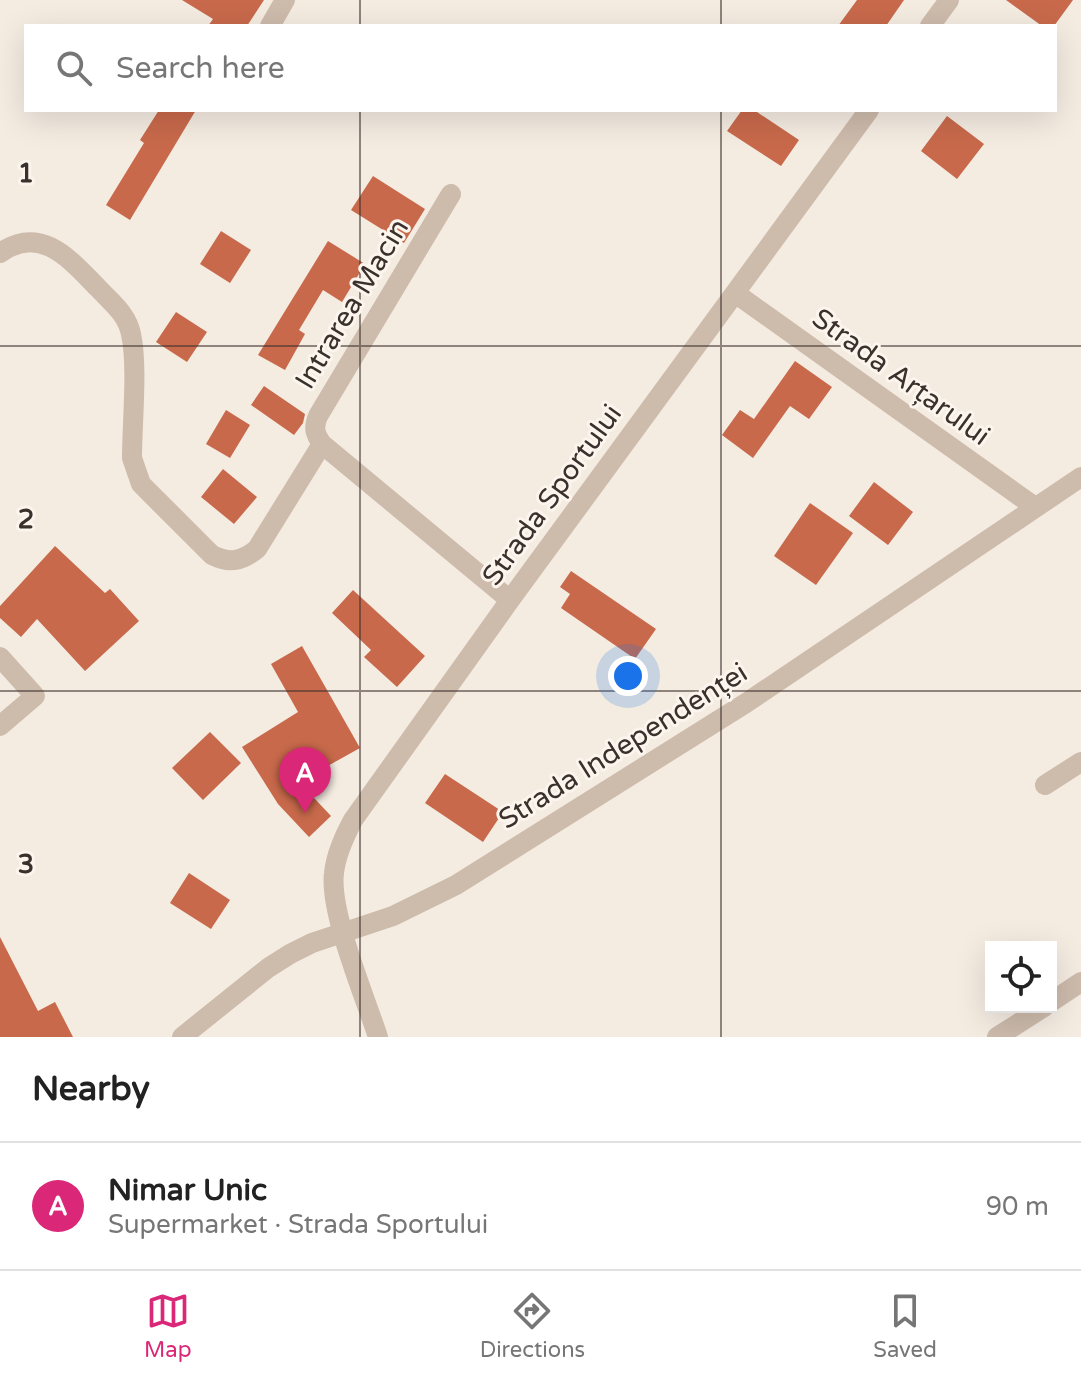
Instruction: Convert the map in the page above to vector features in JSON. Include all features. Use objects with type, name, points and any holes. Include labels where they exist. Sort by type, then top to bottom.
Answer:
[{"type":"street","points":[[271,24],[285,0]]},
{"type":"street","points":[[931,24],[949,0]]},
{"type":"street","name":"Strada Sportului","points":[[378,1037],[334,892],[333,876],[343,838],[510,600],[868,112]]},
{"type":"street","name":"Intrarea Macin","points":[[322,444],[315,435],[314,425],[318,416],[451,194]]},
{"type":"street","points":[[0,253],[17,244],[31,243],[62,252],[125,316],[133,344],[132,458],[135,473],[141,484],[212,555],[234,561],[257,549],[322,444],[510,600]]},
{"type":"street","name":"Strada Arțarului","points":[[735,293],[1035,507]]},
{"type":"street","name":"Strada Independenței","points":[[182,1037],[268,968],[312,943],[393,916],[456,885],[746,703],[1081,477]]},
{"type":"street","points":[[0,657],[35,696],[0,726]]},
{"type":"street","points":[[1045,785],[1081,762]]},
{"type":"street","points":[[1057,998],[1081,982]]},
{"type":"street","points":[[997,1037],[1035,1013]]},
{"type":"building","points":[[182,0],[264,0],[248,24],[209,24],[213,19]]},
{"type":"building","points":[[857,0],[904,0],[887,24],[839,24]]},
{"type":"building","points":[[1006,0],[1073,0],[1055,24],[1039,24]]},
{"type":"building","points":[[158,112],[195,112],[130,220],[106,205],[144,143],[140,140]]},
{"type":"building","points":[[741,112],[757,112],[799,140],[781,166],[727,131]]},
{"type":"building","points":[[947,116],[984,144],[957,179],[921,151]]},
{"type":"building","points":[[373,176],[425,209],[404,243],[351,210]]},
{"type":"building","points":[[221,231],[251,250],[230,283],[200,264]]},
{"type":"building","points":[[328,241],[365,264],[342,302],[323,290],[299,330],[305,334],[285,370],[258,355]]},
{"type":"building","points":[[176,312],[207,332],[187,362],[156,342]]},
{"type":"building","points":[[795,361],[832,387],[809,419],[790,406],[753,458],[722,435],[740,410],[754,419]]},
{"type":"building","points":[[264,386],[305,414],[303,423],[294,435],[251,405]]},
{"type":"building","points":[[226,410],[250,425],[230,458],[206,444]]},
{"type":"building","points":[[223,469],[257,497],[234,524],[201,497]]},
{"type":"building","points":[[874,482],[913,512],[888,545],[849,516]]},
{"type":"building","points":[[810,503],[853,533],[816,585],[774,556]]},
{"type":"building","points":[[55,546],[105,593],[110,589],[139,621],[85,671],[37,619],[21,637],[0,618],[0,606]]},
{"type":"building","points":[[571,571],[656,629],[635,659],[561,608],[570,594],[560,587]]},
{"type":"building","points":[[353,590],[425,656],[397,687],[364,657],[371,650],[332,613]]},
{"type":"building","points":[[302,646],[360,748],[299,782],[331,816],[309,837],[278,804],[242,747],[298,712],[271,664]]},
{"type":"building","points":[[210,732],[241,763],[203,800],[172,768]]},
{"type":"building","points":[[445,774],[503,812],[483,842],[425,803]]},
{"type":"building","points":[[189,873],[230,900],[211,929],[170,903]]},
{"type":"building","points":[[0,937],[38,1011],[55,1002],[73,1037],[0,1037]]},
{"type":"place","name":"Nimar Unic","points":[[305,813]]}]
